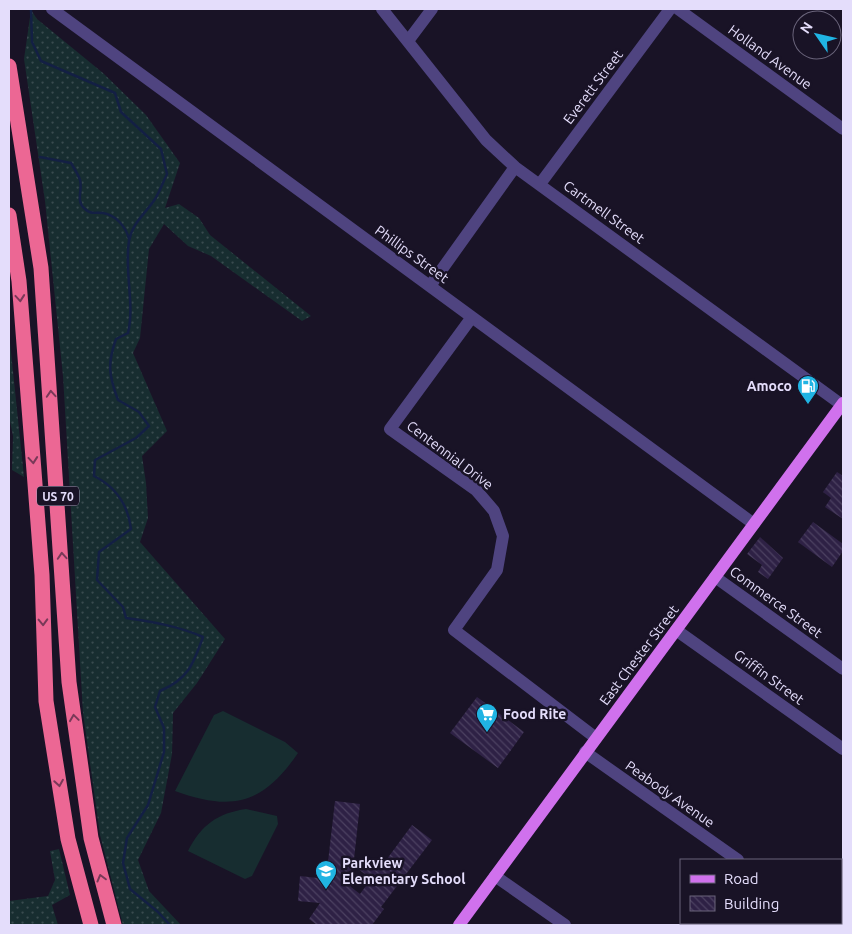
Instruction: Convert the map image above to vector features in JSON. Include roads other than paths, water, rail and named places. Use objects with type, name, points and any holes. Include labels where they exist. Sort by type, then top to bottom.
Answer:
[{"type":"highway","name":"US 70","points":[[9,66],[41,268],[69,682],[91,838],[114,925]]},
{"type":"highway","name":"US 70","points":[[9,215],[19,280],[42,575],[46,701],[68,839],[91,925]]},
{"type":"main road","name":"East Chester Street","points":[[458,925],[843,404]]},
{"type":"street","name":"Phillips Street","points":[[52,9],[754,524]]},
{"type":"street","name":"Cartmell Street","points":[[382,9],[486,140],[515,167],[843,404]]},
{"type":"street","points":[[408,41],[432,9]]},
{"type":"street","name":"Everett Street","points":[[540,184],[670,9]]},
{"type":"street","name":"Holland Avenue","points":[[678,9],[843,129]]},
{"type":"street","points":[[430,286],[515,167]]},
{"type":"street","name":"Centennial Drive","points":[[472,317],[390,429],[476,490],[494,511],[503,536],[497,570],[454,630],[596,738]]},
{"type":"street","name":"Commerce Street","points":[[715,577],[843,669]]},
{"type":"street","name":"Griffin Street","points":[[676,630],[843,749]]},
{"type":"street","name":"Peabody Avenue","points":[[585,752],[737,859]]},
{"type":"street","points":[[495,876],[565,925]]},
{"type":"waterway","points":[[31,10],[32,42],[41,61],[115,93],[121,112],[161,149],[167,174],[155,199],[136,223],[129,241],[130,322],[128,333],[116,339],[110,363],[111,377],[118,400],[139,412],[149,426],[136,438],[95,460],[94,476],[102,480],[120,498],[127,512],[131,529],[99,552],[97,580],[123,607],[126,618],[175,627],[203,637],[188,670],[177,681],[160,691],[155,707],[164,728],[164,752],[148,805],[127,838],[123,863],[130,889],[158,912],[170,925]]},
{"type":"waterway","points":[[40,157],[71,163],[80,180],[80,202],[82,206],[89,212],[112,216],[126,230],[129,239]]},
{"type":"place","name":"Amoco","points":[[808,405]]},
{"type":"place","name":"Food Rite","points":[[487,733]]},
{"type":"place","name":"Parkview Elementary School","points":[[326,890]]}]
